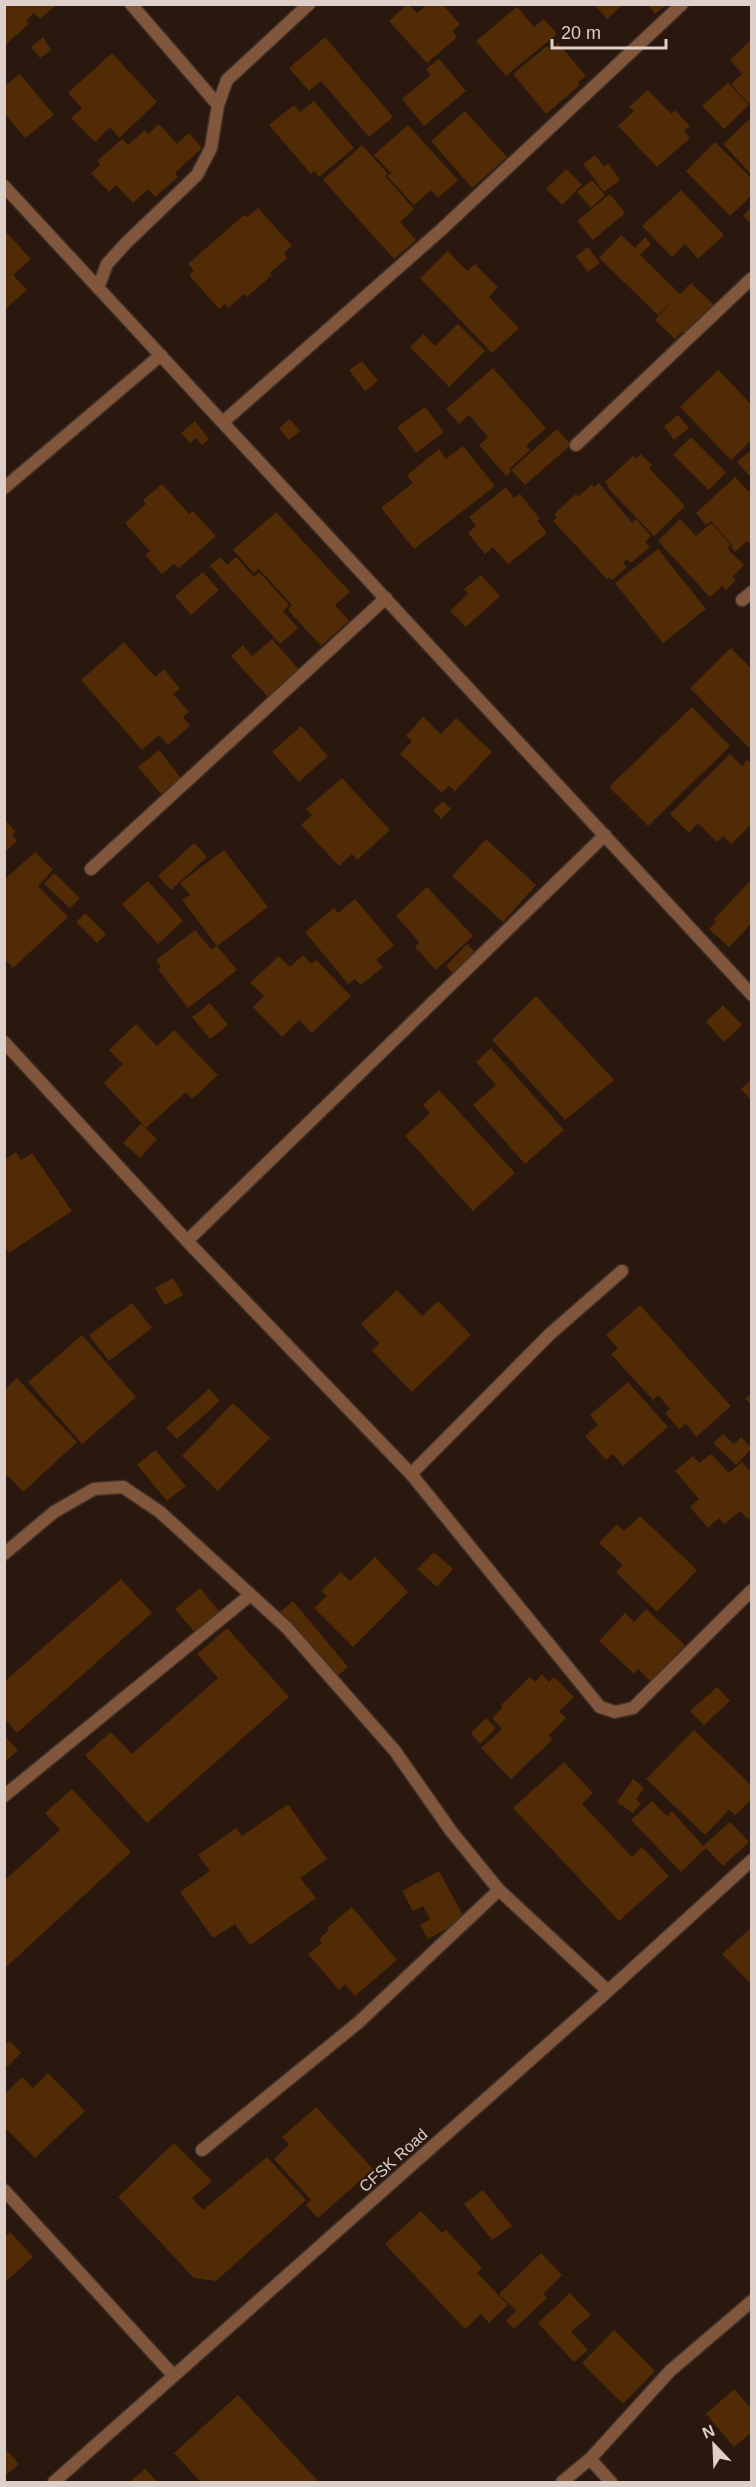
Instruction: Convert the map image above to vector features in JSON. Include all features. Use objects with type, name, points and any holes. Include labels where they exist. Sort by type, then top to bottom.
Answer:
[{"type":"street","points":[[131,4],[218,105]]},
{"type":"street","points":[[98,288],[107,264],[197,175],[211,148],[218,105],[227,80],[309,4]]},
{"type":"street","points":[[223,422],[441,230],[682,4]]},
{"type":"street","points":[[4,186],[752,995]]},
{"type":"street","points":[[576,445],[752,278]]},
{"type":"street","points":[[4,488],[161,355]]},
{"type":"street","points":[[91,868],[386,598]]},
{"type":"street","points":[[187,1241],[605,834]]},
{"type":"street","points":[[4,1042],[187,1241],[411,1474],[600,1707],[615,1712],[633,1708],[752,1590]]},
{"type":"street","points":[[411,1474],[550,1334],[622,1270]]},
{"type":"street","points":[[4,1554],[54,1512],[94,1489],[123,1487],[160,1512],[249,1596],[287,1628],[395,1751],[451,1831],[499,1890],[608,1991]]},
{"type":"street","points":[[4,1796],[249,1596]]},
{"type":"street","name":"CFSK Road","points":[[54,2482],[608,1991],[752,1860]]},
{"type":"street","points":[[202,2150],[359,2022],[499,1890]]},
{"type":"street","points":[[4,2190],[174,2376]]},
{"type":"street","points":[[562,2482],[590,2459],[669,2371],[752,2301]]},
{"type":"street","points":[[590,2459],[611,2482]]},
{"type":"building","points":[[4,4],[54,4],[55,6],[40,19],[34,13],[26,21],[29,24],[4,46]]},
{"type":"building","points":[[408,4],[417,13],[427,4],[442,4],[460,24],[452,31],[457,37],[427,63],[389,21]]},
{"type":"building","points":[[594,4],[623,4],[607,19]]},
{"type":"building","points":[[648,4],[668,4],[655,14]]},
{"type":"building","points":[[517,7],[534,27],[544,19],[557,34],[506,76],[476,41]]},
{"type":"building","points":[[43,37],[51,50],[40,58],[31,47]]},
{"type":"building","points":[[325,37],[393,117],[369,137],[321,81],[309,91],[289,68]]},
{"type":"building","points":[[752,39],[752,101],[749,104],[731,84],[742,74],[730,60]]},
{"type":"building","points":[[558,43],[586,76],[578,82],[580,85],[546,114],[513,74],[547,46],[550,49]]},
{"type":"building","points":[[112,53],[157,102],[119,138],[110,127],[95,142],[71,118],[82,108],[68,93]]},
{"type":"building","points":[[439,59],[466,91],[424,126],[402,99],[431,75],[426,69]]},
{"type":"building","points":[[20,74],[54,115],[25,138],[4,113],[4,86]]},
{"type":"building","points":[[728,83],[749,105],[724,129],[702,106]]},
{"type":"building","points":[[648,90],[671,114],[675,110],[690,126],[684,131],[690,138],[657,167],[618,126],[634,111],[629,107]]},
{"type":"building","points":[[314,101],[354,148],[319,177],[314,171],[311,174],[269,125],[294,105],[300,112]]},
{"type":"building","points":[[465,111],[507,157],[472,188],[431,141]]},
{"type":"building","points":[[752,117],[752,172],[750,173],[723,144]]},
{"type":"building","points":[[159,124],[177,144],[189,133],[202,148],[175,173],[178,177],[155,197],[148,189],[133,203],[116,185],[109,192],[91,173],[100,165],[97,161],[122,139],[128,145],[145,130],[148,134]]},
{"type":"building","points":[[408,125],[458,180],[438,198],[431,190],[414,205],[387,176],[393,171],[390,172],[374,155]]},
{"type":"building","points":[[715,142],[752,179],[752,195],[730,216],[686,171]]},
{"type":"building","points":[[362,145],[388,174],[385,176],[414,209],[400,222],[416,240],[394,259],[323,180]]},
{"type":"building","points":[[595,155],[604,167],[608,163],[620,180],[604,192],[583,164]]},
{"type":"building","points":[[566,169],[582,185],[562,205],[546,189]]},
{"type":"building","points":[[592,180],[605,195],[591,208],[577,192]]},
{"type":"building","points":[[681,190],[724,235],[698,259],[685,244],[672,257],[642,226]]},
{"type":"building","points":[[610,194],[625,213],[593,240],[577,221]]},
{"type":"building","points":[[752,206],[752,224],[743,216]]},
{"type":"building","points":[[258,208],[292,246],[284,253],[287,258],[270,273],[272,275],[247,297],[244,294],[228,308],[225,304],[219,309],[189,275],[194,271],[188,264],[244,215],[247,217]]},
{"type":"building","points":[[4,230],[31,259],[13,275],[27,290],[4,310]]},
{"type":"building","points":[[621,235],[635,248],[645,237],[651,244],[640,255],[680,294],[691,283],[715,306],[686,336],[682,332],[675,339],[655,320],[674,299],[658,315],[599,258]]},
{"type":"building","points":[[588,247],[600,263],[588,272],[576,256]]},
{"type":"building","points":[[448,251],[467,271],[475,264],[498,287],[489,297],[519,328],[492,353],[420,278]]},
{"type":"building","points":[[458,324],[485,351],[449,387],[410,347],[423,334],[435,346]]},
{"type":"building","points":[[362,361],[378,381],[365,391],[349,370]]},
{"type":"building","points":[[493,368],[546,428],[526,446],[530,450],[509,469],[511,472],[506,476],[479,445],[488,437],[469,415],[459,424],[446,409]]},
{"type":"building","points":[[718,370],[752,405],[752,440],[731,460],[680,407]]},
{"type":"building","points":[[425,407],[444,432],[416,453],[397,427]]},
{"type":"building","points":[[678,415],[689,428],[674,440],[664,426]]},
{"type":"building","points":[[290,419],[300,431],[289,440],[279,428]]},
{"type":"building","points":[[195,421],[209,439],[202,445],[196,438],[190,443],[181,433]]},
{"type":"building","points":[[557,429],[571,445],[525,485],[511,470]]},
{"type":"building","points":[[691,437],[726,472],[709,490],[673,455]]},
{"type":"building","points":[[463,446],[495,486],[414,549],[381,508],[413,483],[407,475],[439,449],[446,459]]},
{"type":"building","points":[[752,449],[752,479],[737,462]]},
{"type":"building","points":[[641,454],[652,465],[649,468],[685,506],[654,536],[607,487],[605,482],[633,456],[636,459]]},
{"type":"building","points":[[735,477],[752,495],[752,545],[747,541],[735,552],[731,547],[733,546],[711,521],[706,525],[696,513]]},
{"type":"building","points":[[599,483],[632,523],[636,519],[651,536],[645,542],[650,547],[631,563],[627,559],[623,563],[627,567],[612,580],[609,577],[607,579],[553,521],[557,517],[554,514],[576,494],[578,497],[592,484],[594,487]]},
{"type":"building","points":[[162,484],[189,514],[193,511],[216,536],[179,568],[174,564],[162,574],[145,555],[150,551],[125,523],[146,504],[143,500]]},
{"type":"building","points":[[506,487],[514,498],[520,494],[540,519],[537,521],[547,533],[508,564],[493,547],[485,554],[468,533],[476,526],[469,517]]},
{"type":"building","points":[[276,512],[350,592],[335,605],[349,621],[321,646],[288,610],[292,605],[259,569],[254,573],[233,550]]},
{"type":"building","points":[[680,519],[696,536],[711,523],[731,545],[727,548],[744,565],[732,577],[736,580],[726,590],[722,586],[710,597],[658,541]]},
{"type":"building","points":[[658,549],[706,609],[663,643],[615,583]]},
{"type":"building","points":[[220,557],[227,565],[236,557],[254,577],[259,572],[289,605],[283,611],[298,628],[280,644],[210,566]]},
{"type":"building","points":[[203,572],[219,590],[191,615],[175,596]]},
{"type":"building","points":[[481,575],[500,596],[466,627],[450,611],[468,594],[464,589]]},
{"type":"building","points":[[272,639],[300,671],[269,698],[231,656],[243,645],[252,656]]},
{"type":"building","points":[[124,642],[155,677],[164,669],[180,689],[173,694],[189,712],[183,717],[190,726],[168,745],[159,735],[142,750],[81,680]]},
{"type":"building","points":[[731,648],[752,669],[752,751],[690,688]]},
{"type":"building","points":[[692,707],[730,746],[648,826],[609,787]]},
{"type":"building","points":[[423,717],[441,734],[456,718],[492,752],[455,791],[449,786],[442,793],[400,754],[412,741],[406,736]]},
{"type":"building","points":[[301,726],[328,756],[299,782],[272,752]]},
{"type":"building","points":[[159,750],[181,778],[161,794],[138,767]]},
{"type":"building","points":[[730,754],[742,766],[747,760],[752,764],[752,824],[731,844],[723,836],[717,842],[698,823],[689,833],[670,814]]},
{"type":"building","points":[[342,778],[390,830],[357,860],[352,854],[339,866],[301,825],[312,815],[306,809]]},
{"type":"building","points":[[443,801],[451,809],[441,819],[433,810]]},
{"type":"building","points":[[4,819],[16,832],[12,835],[17,841],[4,853]]},
{"type":"building","points":[[486,839],[536,885],[503,922],[452,876]]},
{"type":"building","points":[[194,843],[207,857],[171,890],[158,876]]},
{"type":"building","points":[[224,850],[268,907],[217,946],[182,900],[190,895],[180,883]]},
{"type":"building","points":[[35,852],[53,870],[38,886],[68,917],[13,968],[4,959],[4,880]]},
{"type":"building","points":[[54,873],[80,898],[70,908],[44,884]]},
{"type":"building","points":[[752,879],[752,923],[729,947],[709,929],[716,922],[714,919]]},
{"type":"building","points":[[148,881],[183,921],[158,944],[122,904]]},
{"type":"building","points":[[427,887],[473,936],[436,970],[415,947],[419,942],[396,916]]},
{"type":"building","points":[[355,899],[394,945],[376,960],[383,967],[361,985],[355,979],[348,984],[305,932],[334,908],[338,913]]},
{"type":"building","points":[[85,913],[106,934],[97,943],[76,922]]},
{"type":"building","points":[[195,930],[211,949],[217,946],[237,970],[188,1008],[158,969],[161,967],[156,960]]},
{"type":"building","points":[[467,944],[477,954],[455,976],[446,966]]},
{"type":"building","points":[[303,955],[311,964],[316,960],[351,996],[312,1033],[299,1020],[282,1037],[253,1007],[264,996],[250,983],[279,956],[290,967]]},
{"type":"building","points":[[536,996],[614,1080],[565,1120],[492,1040]]},
{"type":"building","points":[[210,1003],[228,1025],[210,1039],[192,1017]]},
{"type":"building","points":[[723,1005],[742,1025],[724,1042],[706,1022]]},
{"type":"building","points":[[136,1024],[157,1046],[174,1030],[218,1075],[192,1099],[186,1092],[146,1128],[104,1083],[123,1064],[109,1050]]},
{"type":"building","points":[[491,1048],[564,1130],[525,1164],[473,1105],[496,1085],[476,1062]]},
{"type":"building","points":[[752,1079],[752,1101],[741,1089]]},
{"type":"building","points":[[439,1090],[515,1173],[473,1211],[405,1136],[430,1113],[423,1105]]},
{"type":"building","points":[[141,1124],[157,1139],[140,1158],[123,1143]]},
{"type":"building","points":[[16,1152],[21,1160],[32,1153],[72,1211],[9,1253],[4,1247],[4,1160]]},
{"type":"building","points":[[173,1278],[183,1295],[165,1305],[155,1288]]},
{"type":"building","points":[[397,1290],[422,1316],[438,1301],[471,1335],[412,1392],[372,1351],[379,1343],[361,1324]]},
{"type":"building","points":[[132,1303],[152,1328],[109,1361],[89,1335]]},
{"type":"building","points":[[640,1305],[731,1406],[696,1437],[686,1424],[679,1429],[665,1413],[670,1409],[658,1395],[653,1400],[611,1354],[618,1349],[606,1335]]},
{"type":"building","points":[[82,1335],[136,1397],[82,1444],[28,1382]]},
{"type":"building","points":[[17,1378],[77,1442],[23,1492],[4,1472],[4,1390]]},
{"type":"building","points":[[628,1382],[668,1427],[623,1466],[613,1454],[606,1460],[585,1436],[598,1425],[590,1415]]},
{"type":"building","points":[[209,1389],[220,1401],[177,1439],[166,1428]]},
{"type":"building","points":[[752,1393],[752,1405],[745,1399]]},
{"type":"building","points":[[233,1403],[270,1438],[218,1491],[182,1456]]},
{"type":"building","points":[[723,1434],[734,1444],[741,1437],[752,1448],[736,1465],[713,1443]]},
{"type":"building","points":[[155,1450],[186,1486],[167,1501],[137,1465]]},
{"type":"building","points":[[711,1454],[729,1473],[742,1462],[752,1473],[752,1515],[748,1519],[740,1511],[725,1524],[719,1518],[708,1528],[690,1507],[699,1499],[675,1471],[693,1456],[699,1463]]},
{"type":"building","points":[[640,1516],[697,1570],[657,1612],[616,1572],[623,1565],[599,1543],[617,1524],[624,1531]]},
{"type":"building","points":[[434,1552],[453,1569],[437,1587],[417,1569]]},
{"type":"building","points":[[375,1557],[408,1592],[353,1647],[314,1608],[327,1596],[321,1591],[341,1572],[350,1581]]},
{"type":"building","points":[[121,1579],[152,1613],[17,1733],[5,1719],[5,1681]]},
{"type":"building","points":[[200,1588],[222,1615],[198,1636],[175,1609]]},
{"type":"building","points":[[293,1601],[348,1667],[334,1679],[279,1613]]},
{"type":"building","points":[[646,1609],[685,1645],[651,1682],[638,1669],[634,1674],[599,1641],[625,1613],[634,1622]]},
{"type":"building","points":[[227,1628],[289,1697],[147,1823],[85,1755],[111,1732],[132,1754],[218,1678],[197,1654]]},
{"type":"building","points":[[542,1674],[549,1682],[554,1677],[574,1697],[559,1711],[566,1718],[549,1735],[553,1739],[511,1779],[481,1748],[502,1729],[492,1718],[503,1707],[501,1705],[530,1677],[535,1682]]},
{"type":"building","points":[[717,1687],[730,1701],[704,1725],[690,1711]]},
{"type":"building","points":[[486,1718],[496,1728],[480,1744],[471,1733]]},
{"type":"building","points":[[694,1730],[752,1786],[752,1799],[735,1815],[729,1810],[705,1835],[646,1779]]},
{"type":"building","points":[[4,1735],[18,1750],[4,1763]]},
{"type":"building","points":[[564,1762],[593,1793],[582,1804],[632,1857],[642,1847],[669,1876],[619,1921],[513,1808]]},
{"type":"building","points":[[633,1779],[644,1788],[636,1800],[641,1803],[633,1813],[617,1802]]},
{"type":"building","points":[[72,1789],[131,1852],[4,1969],[4,1881],[60,1830],[45,1813]]},
{"type":"building","points":[[652,1801],[667,1816],[672,1811],[703,1846],[730,1822],[749,1842],[723,1866],[706,1848],[681,1872],[631,1820]]},
{"type":"building","points":[[288,1804],[327,1859],[300,1878],[316,1898],[250,1945],[235,1924],[213,1938],[180,1892],[210,1871],[198,1855],[236,1828],[242,1836]]},
{"type":"building","points":[[439,1871],[465,1919],[428,1939],[420,1925],[430,1919],[423,1906],[413,1911],[402,1891]]},
{"type":"building","points":[[352,1907],[397,1960],[355,1996],[345,1984],[339,1990],[308,1954],[322,1943],[319,1939],[329,1930],[327,1928]]},
{"type":"building","points":[[752,1927],[752,1985],[722,1954]]},
{"type":"building","points":[[10,2041],[21,2053],[7,2067],[4,2064],[4,2045]]},
{"type":"building","points":[[48,2073],[85,2111],[35,2158],[4,2127],[4,2095],[22,2077],[33,2088]]},
{"type":"building","points":[[316,2107],[373,2169],[318,2218],[306,2205],[311,2200],[274,2159],[289,2145],[282,2137]]},
{"type":"building","points":[[174,2143],[212,2181],[192,2198],[203,2210],[267,2157],[306,2200],[216,2281],[194,2278],[118,2197]]},
{"type":"building","points":[[483,2190],[512,2226],[492,2240],[464,2204]]},
{"type":"building","points":[[421,2211],[442,2233],[446,2230],[482,2268],[477,2273],[508,2305],[489,2323],[481,2314],[465,2329],[385,2244]]},
{"type":"building","points":[[10,2232],[33,2257],[4,2283],[4,2238]]},
{"type":"building","points":[[541,2253],[562,2275],[543,2294],[547,2298],[514,2329],[506,2321],[516,2311],[499,2294]]},
{"type":"building","points":[[570,2293],[591,2315],[571,2332],[588,2350],[574,2362],[538,2323]]},
{"type":"building","points":[[614,2330],[655,2371],[623,2404],[582,2363]]},
{"type":"building","points":[[734,2389],[752,2409],[752,2432],[734,2447],[706,2414]]},
{"type":"building","points":[[238,2395],[319,2482],[201,2482],[174,2453]]},
{"type":"building","points":[[6,2450],[19,2464],[4,2477],[4,2451]]},
{"type":"building","points":[[145,2469],[157,2482],[129,2482]]}]
